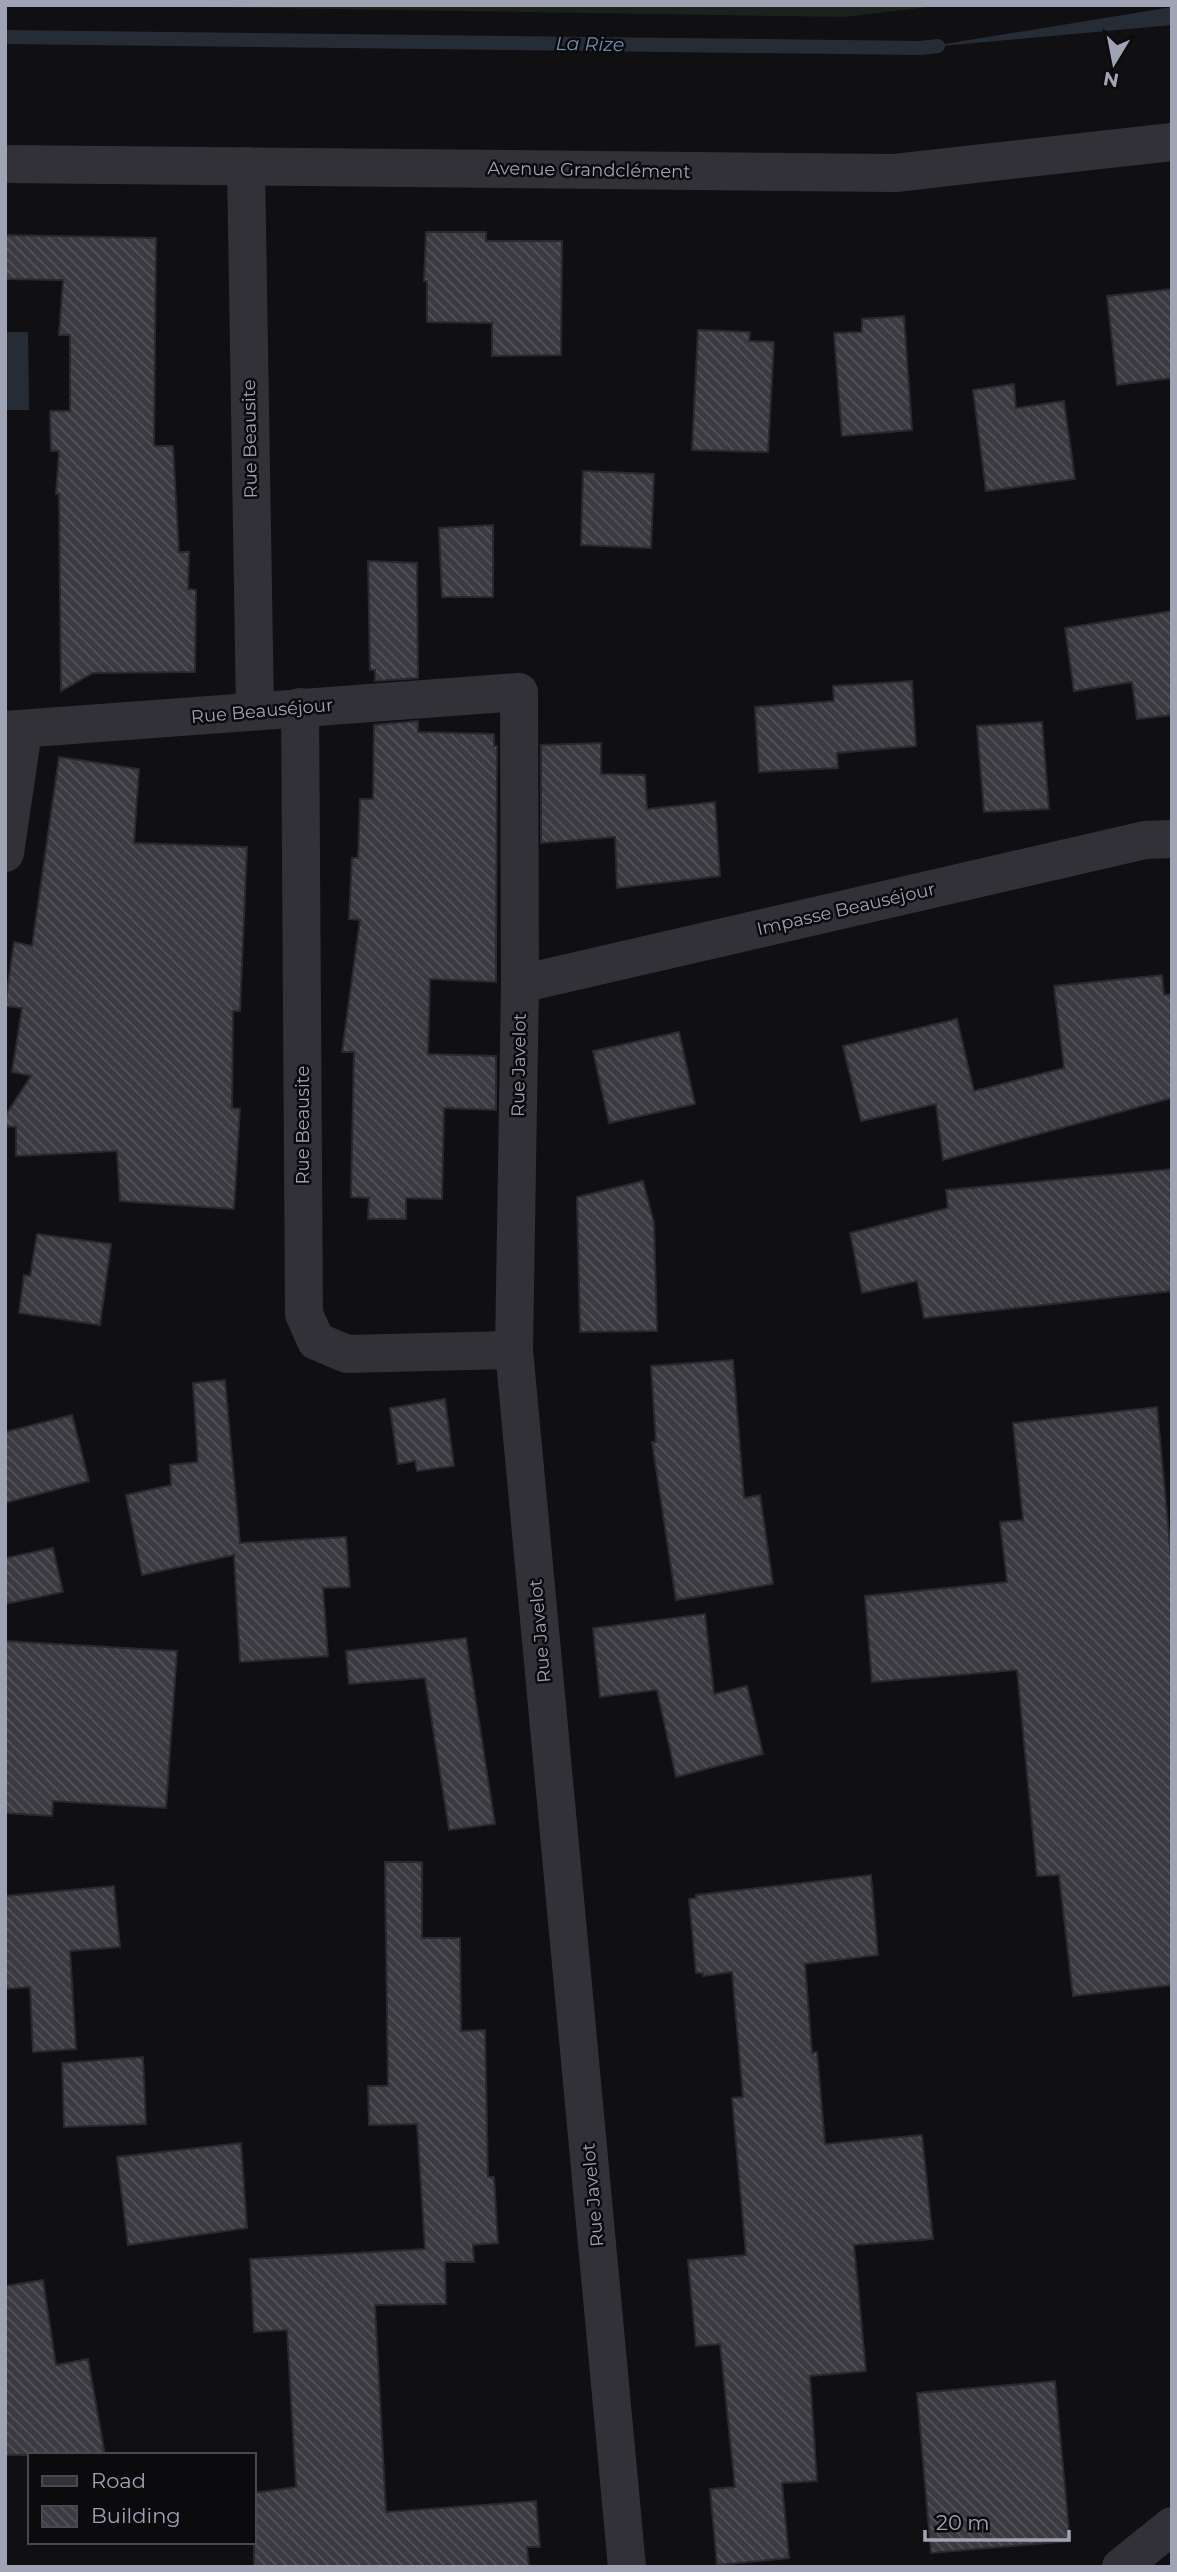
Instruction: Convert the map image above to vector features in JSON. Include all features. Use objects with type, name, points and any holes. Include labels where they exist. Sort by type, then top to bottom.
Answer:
[{"type":"street","name":"Avenue Grandclément","points":[[5,164],[895,173],[1172,142]]},
{"type":"street","name":"Rue Beausite","points":[[246,166],[255,711]]},
{"type":"street","name":"Rue Beauséjour","points":[[14,731],[519,692]]},
{"type":"street","name":"Rue Javelot","points":[[519,692],[520,984],[514,1350],[628,2567]]},
{"type":"street","name":"Rue Beausite","points":[[300,707],[304,1314],[316,1341],[347,1354],[514,1350]]},
{"type":"street","points":[[5,853],[14,731]]},
{"type":"street","name":"Impasse Beauséjour","points":[[520,984],[1145,840],[1172,839]]},
{"type":"street","points":[[1121,2567],[1172,2526]]},
{"type":"shaded area","points":[[72,5],[945,5],[844,17]]},
{"type":"shaded area","points":[[1172,7],[1172,25],[920,48]]},
{"type":"shaded area","points":[[5,332],[28,332],[29,410],[5,410]]},
{"type":"building","points":[[426,232],[486,232],[486,241],[562,241],[561,355],[492,356],[492,323],[427,322],[427,281],[424,281]]},
{"type":"building","points":[[5,235],[156,238],[154,446],[173,446],[179,552],[189,552],[188,589],[196,590],[195,672],[93,673],[61,691],[59,494],[56,494],[59,451],[51,451],[50,411],[70,411],[70,335],[59,335],[63,280],[5,279]]},
{"type":"building","points":[[1172,289],[1172,378],[1117,385],[1107,296]]},
{"type":"building","points":[[904,316],[912,430],[842,436],[834,333],[862,332],[862,319]]},
{"type":"building","points":[[698,330],[750,332],[749,341],[774,342],[768,452],[692,450]]},
{"type":"building","points":[[1014,384],[1016,408],[1064,401],[1075,479],[986,491],[973,390]]},
{"type":"building","points":[[583,471],[654,474],[651,548],[581,545]]},
{"type":"building","points":[[493,525],[493,597],[442,597],[439,528]]},
{"type":"building","points":[[368,561],[417,563],[418,678],[375,681],[375,670],[370,670]]},
{"type":"building","points":[[1172,611],[1172,715],[1137,719],[1132,682],[1074,691],[1065,628]]},
{"type":"building","points":[[912,681],[916,746],[837,753],[838,768],[759,772],[755,707],[834,701],[833,686]]},
{"type":"building","points":[[418,721],[418,732],[494,734],[494,746],[497,746],[496,982],[430,979],[428,1054],[496,1056],[496,1110],[444,1108],[442,1199],[406,1198],[406,1219],[368,1219],[369,1198],[351,1197],[354,1052],[342,1052],[360,920],[349,919],[352,858],[358,858],[360,799],[373,799],[374,725]]},
{"type":"building","points":[[1042,722],[1049,809],[984,812],[977,726]]},
{"type":"building","points":[[601,743],[601,774],[645,775],[647,809],[715,802],[720,876],[617,888],[615,837],[541,843],[541,745]]},
{"type":"building","points":[[59,757],[139,769],[134,843],[247,847],[240,1011],[233,1011],[232,1108],[240,1109],[234,1209],[120,1201],[117,1151],[16,1156],[16,1127],[5,1126],[5,1116],[31,1076],[12,1072],[22,1008],[5,1006],[14,942],[32,946]]},
{"type":"building","points":[[1162,975],[1164,995],[1172,994],[1172,1098],[943,1160],[936,1104],[861,1121],[843,1046],[957,1019],[974,1091],[1064,1068],[1054,986]]},
{"type":"building","points":[[679,1032],[695,1104],[609,1123],[593,1051]]},
{"type":"building","points":[[1172,1169],[1172,1291],[924,1318],[917,1281],[862,1293],[850,1233],[948,1208],[946,1190]]},
{"type":"building","points":[[643,1181],[654,1223],[657,1331],[580,1332],[577,1197]]},
{"type":"building","points":[[37,1234],[111,1244],[100,1325],[19,1313],[24,1275],[30,1276]]},
{"type":"building","points":[[733,1360],[744,1498],[760,1495],[773,1584],[676,1600],[652,1442],[656,1442],[651,1366]]},
{"type":"building","points":[[225,1380],[240,1543],[346,1537],[350,1587],[323,1588],[328,1656],[240,1662],[234,1555],[142,1575],[126,1495],[171,1485],[170,1465],[198,1462],[193,1383]]},
{"type":"building","points":[[445,1399],[454,1466],[417,1471],[415,1461],[398,1464],[390,1408]]},
{"type":"building","points":[[1157,1407],[1172,1567],[1172,1985],[1073,1996],[1059,1875],[1037,1876],[1017,1670],[872,1682],[865,1596],[1007,1582],[1000,1522],[1023,1520],[1013,1423]]},
{"type":"building","points":[[72,1415],[89,1481],[5,1503],[5,1432]]},
{"type":"building","points":[[53,1548],[63,1592],[5,1604],[5,1558]]},
{"type":"building","points":[[705,1614],[714,1694],[747,1686],[763,1754],[676,1777],[657,1690],[600,1697],[593,1628]]},
{"type":"building","points":[[466,1638],[495,1824],[449,1830],[425,1678],[349,1684],[346,1651]]},
{"type":"building","points":[[5,1641],[177,1651],[166,1808],[53,1801],[52,1816],[5,1813]]},
{"type":"building","points":[[385,1862],[422,1862],[422,1938],[460,1938],[461,2031],[485,2030],[488,2177],[494,2177],[498,2243],[473,2245],[474,2262],[445,2262],[446,2304],[375,2305],[386,2512],[536,2501],[540,2547],[527,2547],[529,2567],[254,2567],[256,2493],[296,2487],[287,2330],[254,2332],[250,2259],[425,2249],[417,2124],[369,2125],[368,2086],[388,2086]]},
{"type":"building","points":[[871,1875],[878,1955],[805,1964],[812,2053],[817,2052],[825,2144],[922,2135],[933,2239],[854,2245],[866,2371],[810,2376],[817,2481],[782,2483],[789,2558],[717,2565],[710,2489],[735,2487],[720,2344],[696,2346],[688,2260],[746,2255],[732,2098],[743,2097],[732,1972],[703,1976],[703,1973],[696,1973],[689,1899],[696,1898],[696,1895]]},
{"type":"building","points":[[114,1886],[120,1947],[70,1951],[76,2049],[33,2052],[30,1987],[5,1989],[5,1896]]},
{"type":"building","points":[[143,2057],[146,2124],[64,2127],[62,2063]]},
{"type":"building","points":[[241,2143],[247,2228],[128,2245],[117,2157]]},
{"type":"building","points":[[43,2280],[56,2365],[88,2359],[105,2453],[5,2455],[5,2286]]},
{"type":"building","points":[[1055,2381],[1070,2541],[931,2553],[917,2393]]},
{"type":"waterway","name":"La Rize","points":[[5,37],[920,48],[938,46]]}]
